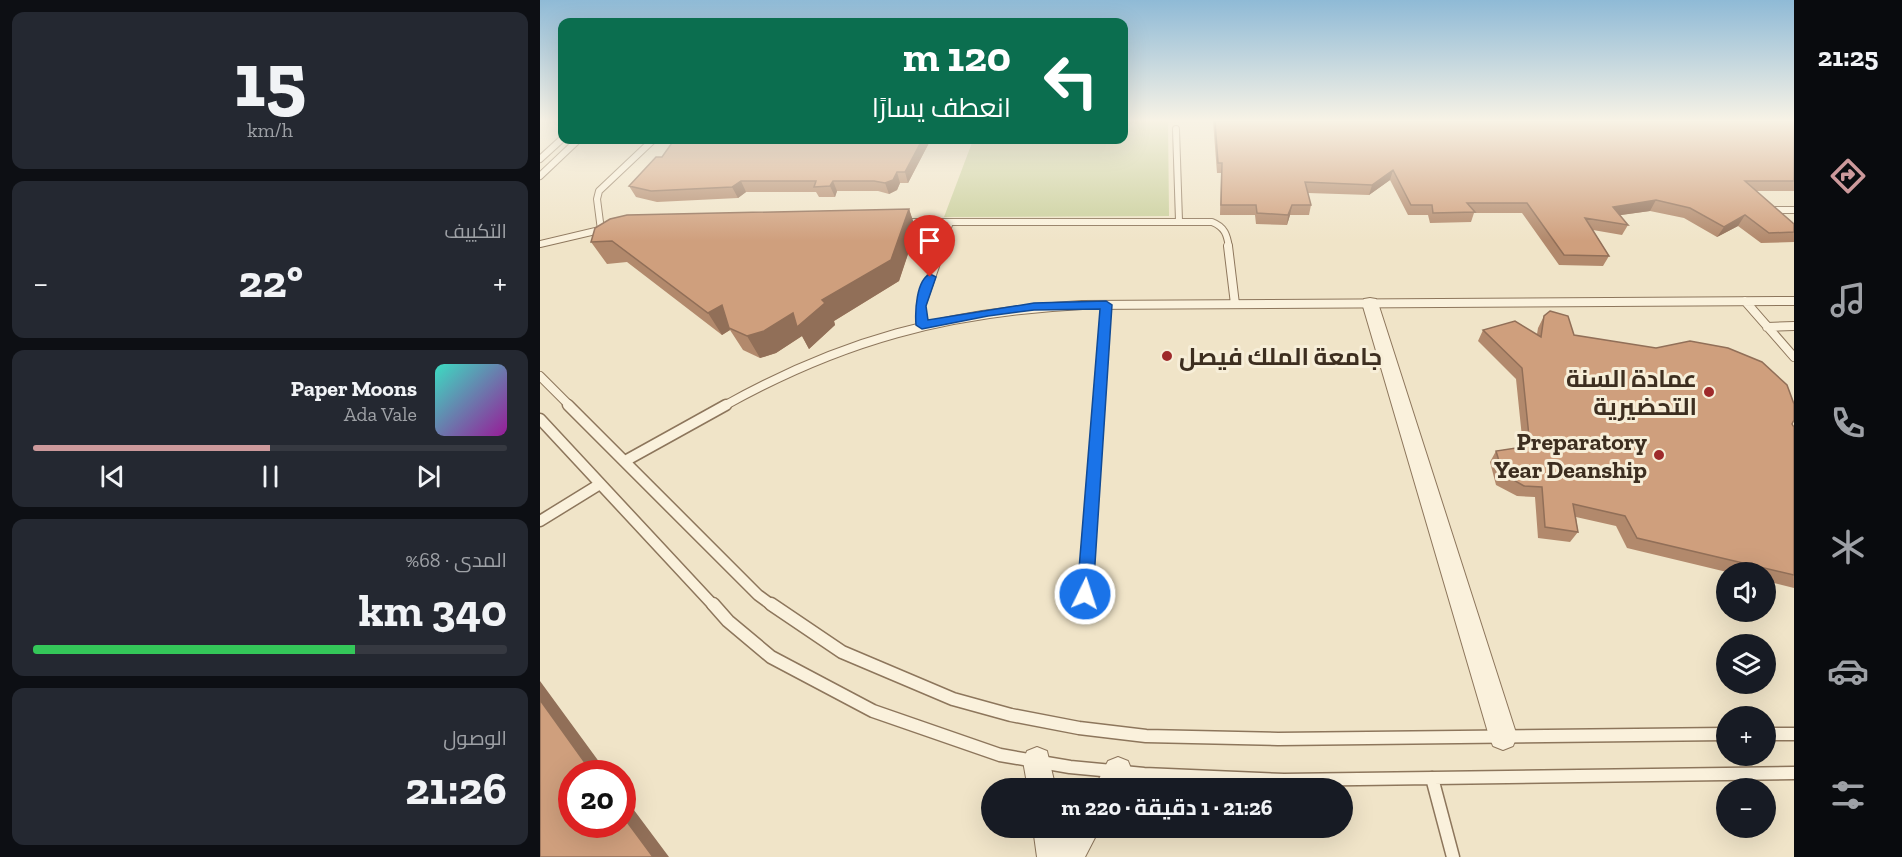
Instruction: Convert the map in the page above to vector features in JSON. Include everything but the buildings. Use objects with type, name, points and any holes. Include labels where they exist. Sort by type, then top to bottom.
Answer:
[{"type":"street","points":[[1370,303],[1503,736]]},
{"type":"street","points":[[1037,761],[1039,778]]},
{"type":"street","points":[[1049,838],[1052,857]]},
{"type":"street","points":[[1068,857],[1079,838]]},
{"type":"lane","points":[[540,176],[556,161]]},
{"type":"lane","points":[[540,244],[604,230],[597,199],[599,191],[631,161]]},
{"type":"lane","points":[[1177,161],[1179,220]]},
{"type":"lane","points":[[1779,217],[1772,210],[1794,210]]},
{"type":"lane","points":[[892,222],[1179,220],[1212,222],[1219,225],[1227,234],[1235,304]]},
{"type":"lane","points":[[922,325],[921,306],[950,222]]},
{"type":"lane","points":[[625,461],[766,385],[834,352],[890,333],[988,312],[1034,307],[1106,305],[1794,301]]},
{"type":"lane","points":[[1745,302],[1794,357]]},
{"type":"lane","points":[[1085,594],[1106,305]]},
{"type":"lane","points":[[1767,327],[1794,326]]},
{"type":"lane","points":[[540,376],[758,596],[795,623],[842,652],[953,699],[1011,715],[1068,726],[1146,736],[1278,740],[1716,734]]},
{"type":"lane","points":[[540,419],[728,621],[771,657],[873,711],[1000,755],[1037,761],[1105,778]]},
{"type":"lane","points":[[540,521],[600,484]]},
{"type":"lane","points":[[1776,734],[1794,734]]},
{"type":"lane","points":[[1353,779],[1794,773]]},
{"type":"lane","points":[[1432,778],[1453,857]]},
{"type":"green space","points":[[965,161],[1168,161],[1169,216],[944,217]]},
{"type":"place","name":"جامعة الملك فيصل","points":[[1167,356]]},
{"type":"place","name":"عمادة السنة التحضيرية","points":[[1709,392]]},
{"type":"place","name":"Preparatory Year Deanship","points":[[1659,455]]},
{"type":"route","points":[[930,277],[919,313],[922,325],[988,312],[1034,307],[1106,305],[1085,594]]}]
